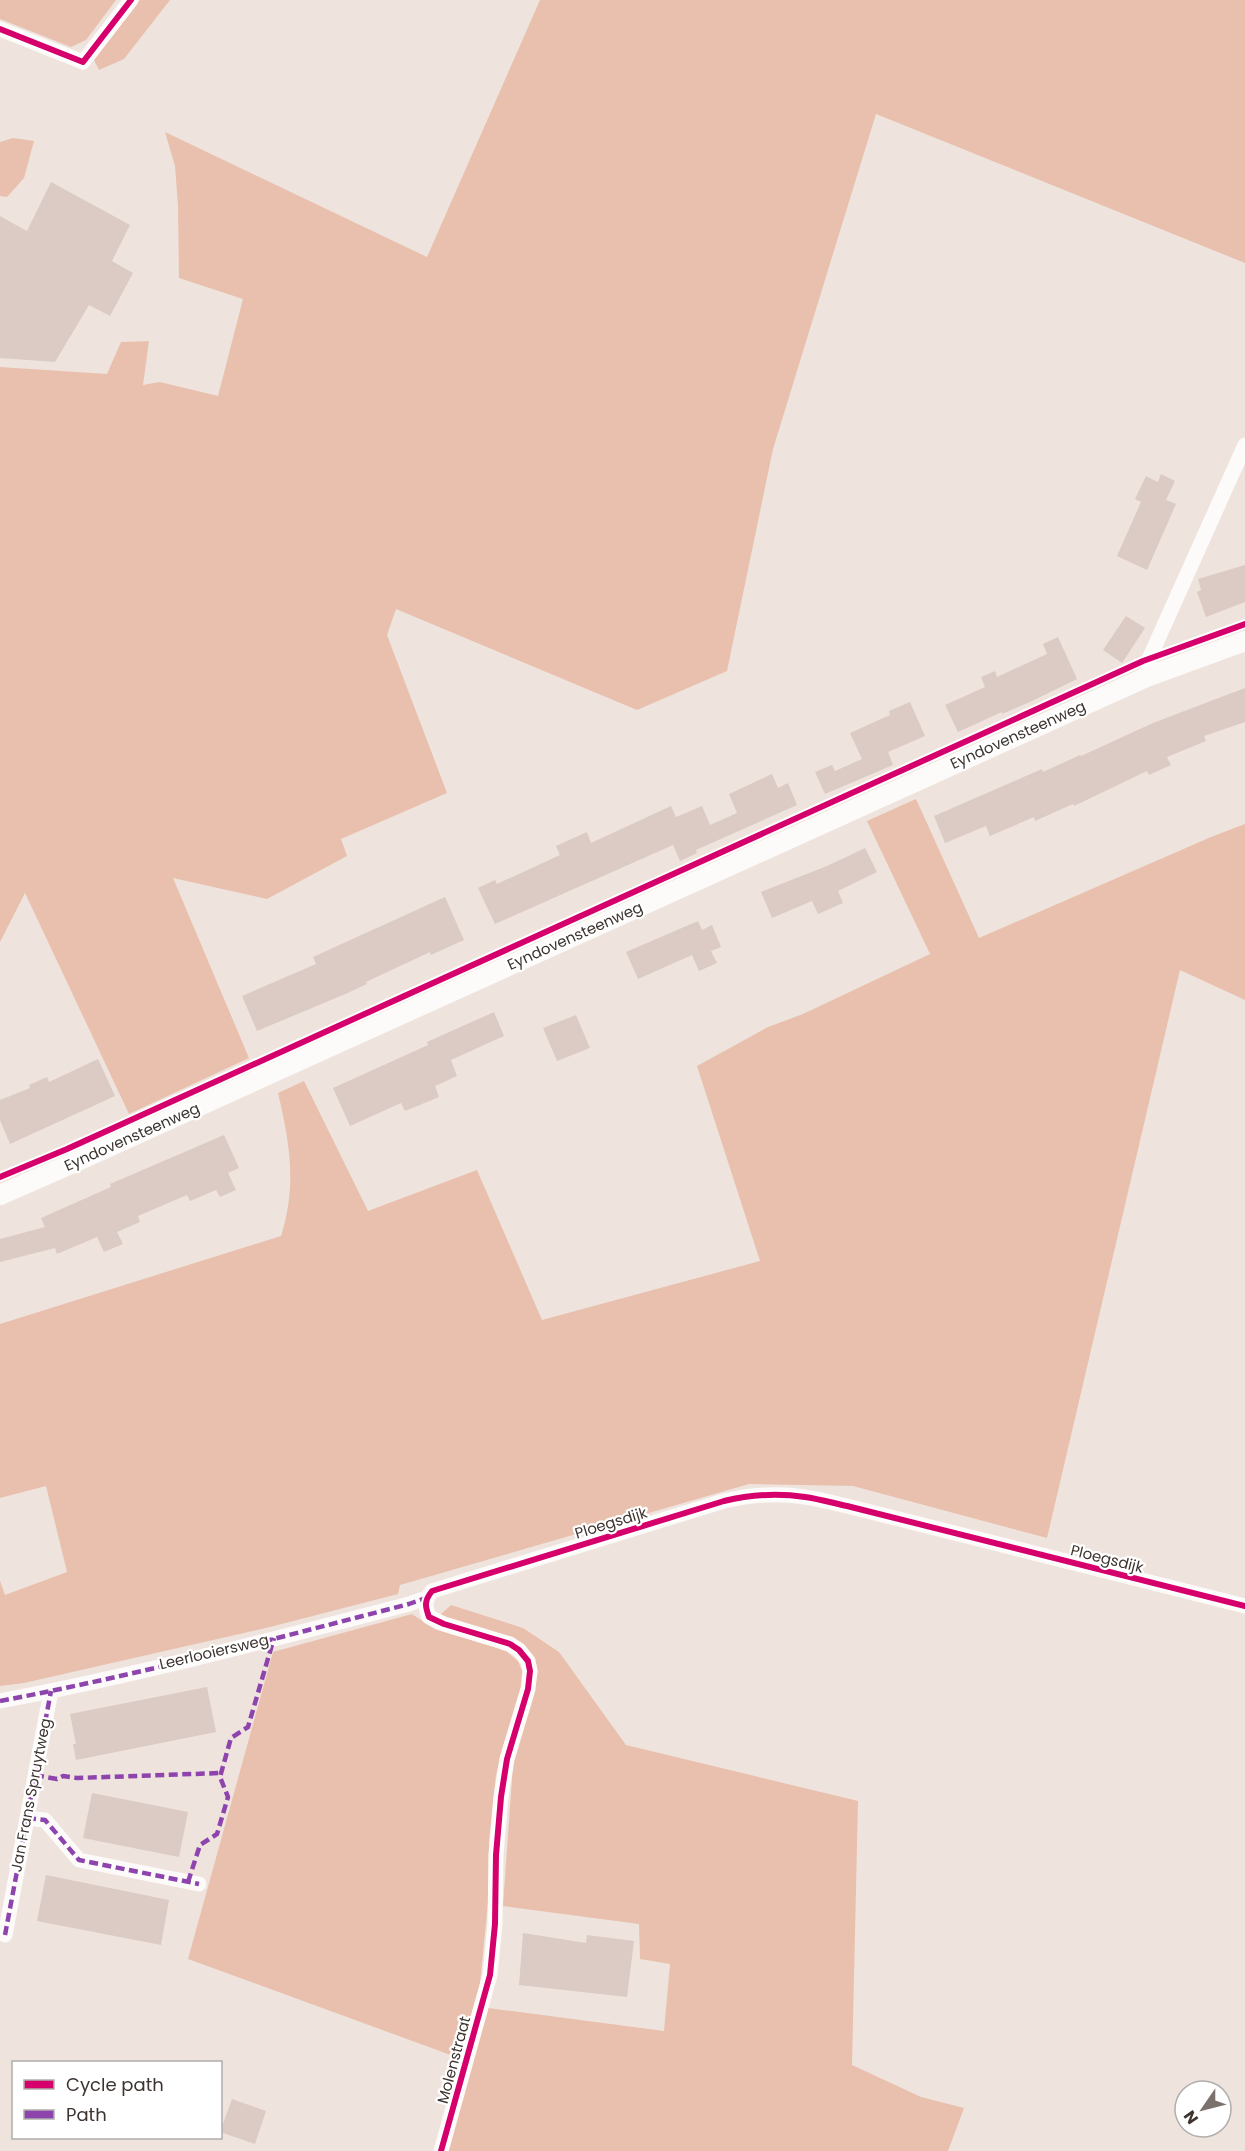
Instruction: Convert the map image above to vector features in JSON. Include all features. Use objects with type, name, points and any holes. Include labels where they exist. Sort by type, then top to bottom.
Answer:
[{"type":"street","points":[[0,29],[83,62],[131,0]]},
{"type":"street","points":[[1149,676],[1149,659],[1245,445]]},
{"type":"street","name":"Eyndovensteenweg","points":[[0,1194],[84,1159],[1149,676],[1245,641]]},
{"type":"street","name":"Ploegsdijk","points":[[426,1598],[432,1591],[443,1587],[724,1501],[745,1497],[804,1496],[1245,1606]]},
{"type":"street","name":"Leerlooiersweg","points":[[0,1701],[294,1634],[426,1598]]},
{"type":"street","name":"Molenstraat","points":[[426,1598],[425,1606],[429,1617],[444,1624],[510,1644],[519,1650],[528,1661],[530,1671],[528,1689],[507,1759],[501,1797],[496,1855],[495,1924],[490,1975],[441,2151]]},
{"type":"street","name":"Jan Frans Spruytweg","points":[[5,1935],[51,1691]]},
{"type":"street","points":[[27,1818],[45,1820],[79,1860],[199,1884]]},
{"type":"shaded area","points":[[0,0],[116,0],[86,40],[71,47],[0,19]]},
{"type":"shaded area","points":[[140,0],[170,0],[124,59],[99,70],[94,60]]},
{"type":"shaded area","points":[[540,0],[1245,0],[1245,263],[876,114],[773,449],[727,671],[637,710],[396,609],[387,635],[447,793],[341,839],[347,856],[267,899],[173,878],[249,1058],[129,1114],[25,893],[0,942],[0,367],[107,374],[121,342],[149,341],[143,385],[160,382],[218,396],[243,299],[179,278],[175,166],[165,132],[427,257]]},
{"type":"shaded area","points":[[13,138],[34,141],[24,178],[7,197],[0,196],[0,142]]},
{"type":"shaded area","points":[[916,799],[979,938],[1245,824],[1245,1000],[1180,970],[1047,1538],[853,1486],[749,1484],[400,1585],[398,1594],[270,1627],[24,1683],[0,1686],[0,1581],[5,1595],[67,1572],[46,1486],[0,1498],[0,1324],[281,1236],[289,1199],[290,1164],[278,1093],[304,1081],[368,1211],[477,1170],[542,1320],[760,1261],[697,1066],[768,1027],[803,1014],[930,954],[867,821]]},
{"type":"shaded area","points":[[451,1605],[523,1628],[559,1652],[626,1745],[858,1801],[852,2065],[921,2097],[964,2108],[948,2151],[448,2151],[488,2008],[664,2031],[670,1964],[640,1959],[639,1924],[503,1906],[513,1765],[538,1672],[535,1659],[514,1639],[440,1615]]},
{"type":"shaded area","points":[[412,1614],[434,1629],[507,1652],[518,1661],[523,1673],[522,1689],[496,1775],[489,1842],[488,1902],[480,1984],[459,2058],[188,1959],[273,1652]]},
{"type":"building","points":[[51,182],[130,225],[112,261],[133,273],[110,316],[89,305],[55,362],[0,358],[0,216],[27,231]]},
{"type":"building","points":[[1161,474],[1175,481],[1166,500],[1176,504],[1147,570],[1117,556],[1141,502],[1135,499],[1146,476],[1158,482]]},
{"type":"building","points":[[1245,565],[1245,602],[1206,617],[1197,592],[1201,590],[1198,579]]},
{"type":"building","points":[[1126,616],[1145,628],[1122,663],[1103,650]]},
{"type":"building","points":[[1058,637],[1077,679],[958,732],[945,705],[985,687],[981,677],[995,671],[997,677],[1047,654],[1043,644]]},
{"type":"building","points":[[1245,688],[1245,722],[1204,736],[1206,741],[1167,757],[1171,765],[1149,775],[1147,771],[1074,806],[1073,804],[1035,821],[1034,817],[990,836],[986,826],[945,843],[934,816],[1042,769],[1043,772],[1081,756],[1153,723]]},
{"type":"building","points":[[910,702],[925,736],[888,752],[893,765],[825,794],[815,772],[832,765],[835,771],[862,759],[850,733],[890,715],[889,711]]},
{"type":"building","points":[[772,774],[778,788],[788,783],[797,805],[696,850],[697,853],[680,861],[673,845],[495,924],[478,888],[495,880],[497,884],[560,855],[556,846],[587,832],[591,843],[671,806],[676,817],[702,806],[710,825],[737,813],[729,794]]},
{"type":"building","points":[[865,848],[877,872],[838,891],[843,903],[818,914],[812,901],[772,918],[761,892]]},
{"type":"building","points":[[445,897],[464,940],[431,955],[430,952],[350,992],[257,1031],[242,996],[316,964],[313,957]]},
{"type":"building","points":[[698,921],[702,930],[712,925],[721,947],[711,951],[717,963],[699,971],[692,955],[638,979],[626,952]]},
{"type":"building","points":[[494,1012],[504,1036],[451,1060],[457,1076],[435,1086],[439,1097],[405,1111],[401,1103],[350,1126],[333,1088]]},
{"type":"building","points":[[576,1015],[590,1048],[557,1061],[543,1028]]},
{"type":"building","points":[[98,1059],[115,1096],[10,1144],[0,1120],[0,1100],[30,1088],[29,1085],[47,1077],[49,1082]]},
{"type":"building","points":[[224,1135],[239,1168],[228,1173],[236,1190],[220,1197],[216,1190],[190,1201],[187,1195],[138,1216],[140,1222],[117,1232],[123,1244],[104,1252],[97,1237],[57,1254],[55,1248],[0,1262],[0,1239],[45,1227],[41,1218],[111,1187],[110,1184]]},
{"type":"building","points":[[207,1687],[216,1732],[76,1760],[73,1744],[76,1744],[70,1714]]},
{"type":"building","points":[[92,1793],[188,1812],[179,1857],[83,1838]]},
{"type":"building","points":[[46,1875],[169,1900],[161,1945],[37,1921]]},
{"type":"building","points":[[523,1933],[586,1943],[587,1935],[634,1941],[627,1997],[519,1985]]},
{"type":"building","points":[[232,2099],[266,2111],[255,2144],[222,2133]]},
{"type":"marked path","points":[[0,1701],[206,1656],[426,1598]]},
{"type":"marked path","points":[[188,1882],[200,1845],[217,1834],[228,1797],[220,1777],[231,1738],[248,1727],[274,1638]]},
{"type":"marked path","points":[[5,1935],[51,1691]]},
{"type":"marked path","points":[[35,1775],[57,1779],[63,1776],[77,1778],[221,1773]]},
{"type":"marked path","points":[[27,1818],[45,1820],[79,1860],[199,1884]]},
{"type":"cycle path","points":[[0,29],[83,62],[131,0]]},
{"type":"cycle path","points":[[0,1177],[67,1149],[1143,661],[1245,624]]},
{"type":"cycle path","points":[[441,2151],[490,1975],[495,1924],[496,1855],[501,1797],[507,1759],[528,1689],[530,1671],[528,1661],[519,1650],[510,1644],[444,1624],[429,1617],[426,1604],[432,1591],[724,1501],[754,1496],[785,1495],[847,1506],[1245,1606]]}]
